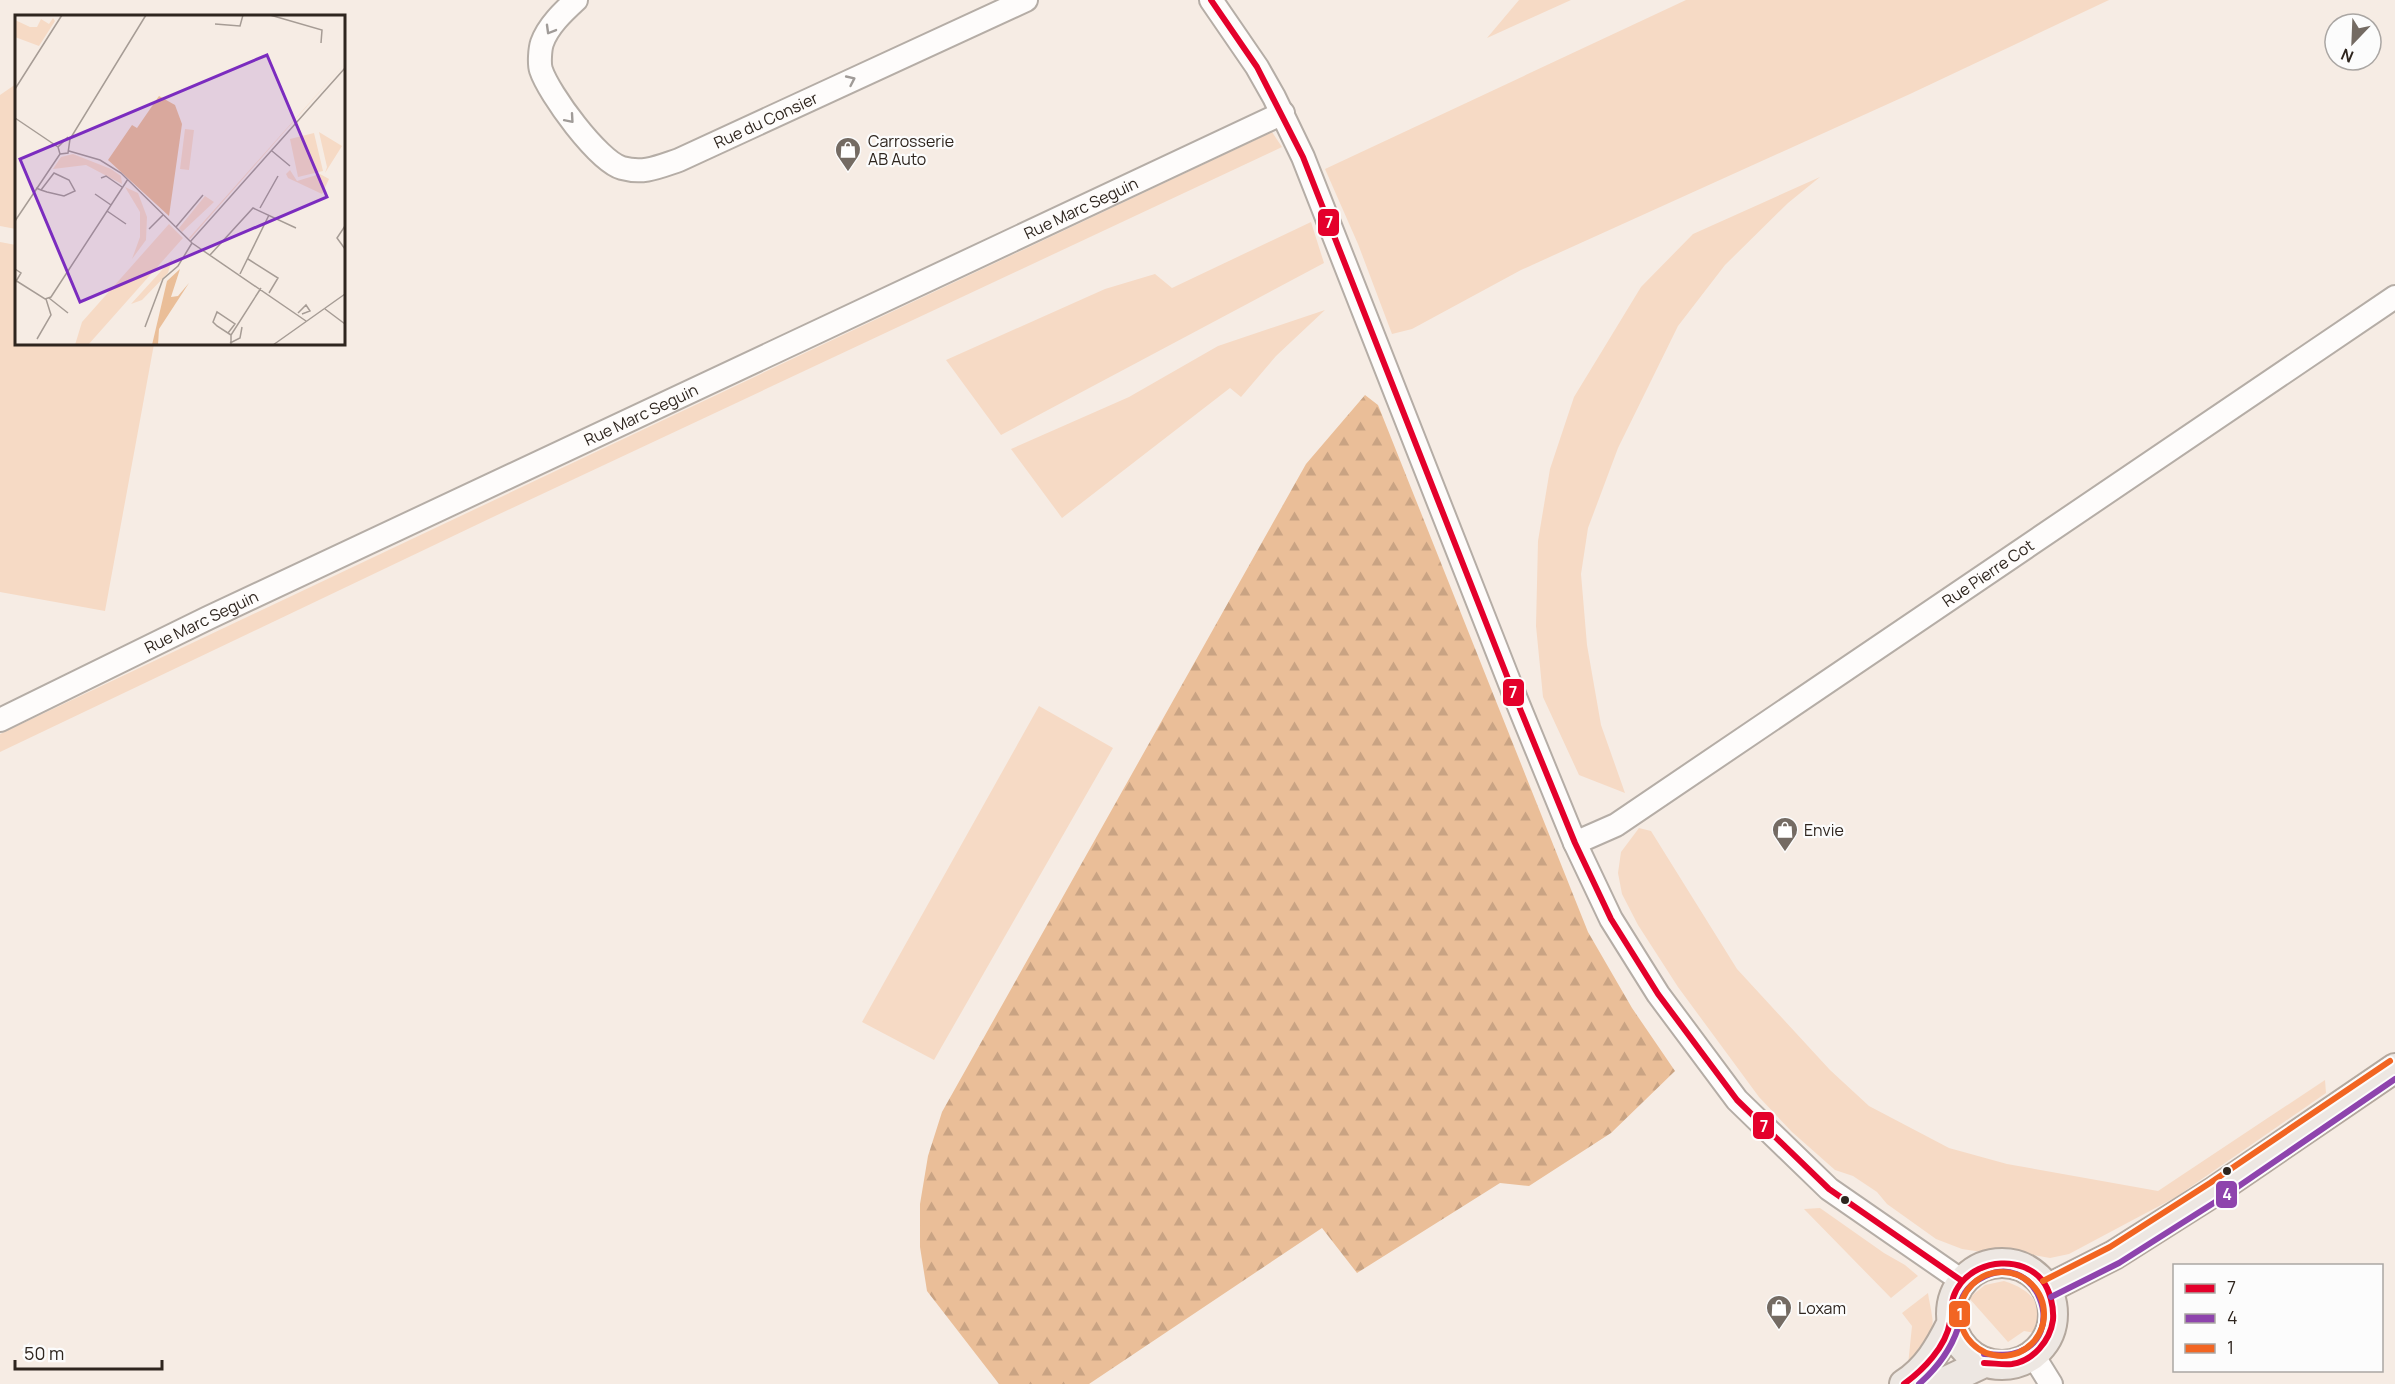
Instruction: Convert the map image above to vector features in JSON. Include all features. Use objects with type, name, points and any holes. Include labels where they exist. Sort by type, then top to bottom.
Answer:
[{"type":"main road","points":[[2047,1289],[2114,1256],[2215,1191],[2395,1068]]},
{"type":"main road","points":[[1905,1384],[1928,1363],[1938,1349],[1951,1324],[1952,1301],[1962,1281],[1975,1270],[1990,1264],[2007,1263],[2023,1267],[2037,1276],[2047,1289],[2053,1306],[2053,1325],[2042,1347],[2018,1363],[2001,1366],[1984,1363],[1962,1348],[1951,1324]]},
{"type":"main road","points":[[1940,1384],[1984,1363]]},
{"type":"street","name":"Rue du Consier","points":[[576,0],[557,17],[542,44],[541,69],[564,112],[594,146],[619,168],[645,172],[679,160],[1026,0]]},
{"type":"street","points":[[1211,0],[1257,67],[1283,113],[1303,158],[1512,688],[1575,843],[1611,919],[1658,994],[1737,1100],[1829,1189],[1962,1281]]},
{"type":"street","name":"Rue Marc Seguin","points":[[0,720],[218,614],[1283,113]]},
{"type":"street","name":"Rue Pierre Cot","points":[[1575,843],[1616,825],[2395,297]]},
{"type":"street","points":[[2033,1355],[2051,1384]]},
{"type":"shaded area","points":[[1519,0],[1571,0],[1487,38]]},
{"type":"shaded area","points":[[1686,0],[2109,0],[1910,94],[1521,270],[1412,329],[1392,334],[1358,244],[1325,169]]},
{"type":"shaded area","points":[[15,85],[15,229],[0,226],[0,95]]},
{"type":"shaded area","points":[[1272,132],[1282,147],[493,517],[0,752],[0,734]]},
{"type":"shaded area","points":[[1820,177],[1788,203],[1725,265],[1678,326],[1618,448],[1588,528],[1581,574],[1587,645],[1601,725],[1625,793],[1579,775],[1543,697],[1536,626],[1538,541],[1550,469],[1574,397],[1641,287],[1693,234]]},
{"type":"shaded area","points":[[1311,222],[1324,263],[1001,435],[946,360],[1105,289],[1155,274],[1172,288]]},
{"type":"shaded area","points":[[0,242],[15,245],[15,345],[154,345],[105,611],[0,592]]},
{"type":"shaded area","points":[[1325,310],[1276,356],[1241,397],[1230,388],[1062,518],[1011,449],[1129,397],[1218,346]]},
{"type":"shaded area","points":[[1039,706],[1113,748],[934,1060],[862,1022]]},
{"type":"shaded area","points":[[1639,828],[1651,831],[1737,969],[1830,1070],[1869,1106],[1949,1148],[2007,1164],[2158,1191],[2325,1080],[2326,1093],[2176,1197],[2069,1254],[2050,1258],[2010,1251],[1982,1252],[1962,1249],[1936,1239],[1887,1204],[1877,1192],[1853,1176],[1835,1170],[1792,1132],[1759,1097],[1678,987],[1638,925],[1622,894],[1618,873],[1621,852]]},
{"type":"shaded area","points":[[1820,1208],[1918,1276],[1891,1298],[1804,1209]]},
{"type":"shaded area","points":[[2004,1281],[2029,1294],[2037,1306],[2038,1314],[2036,1333],[2024,1331],[2008,1342],[1969,1298],[1985,1285]]},
{"type":"shaded area","points":[[1928,1293],[1932,1330],[1922,1349],[1908,1365],[1912,1326],[1902,1313]]},
{"type":"green space","points":[[1365,395],[1378,405],[1588,932],[1632,1008],[1675,1071],[1611,1133],[1529,1186],[1500,1183],[1357,1273],[1322,1228],[1089,1384],[999,1384],[927,1291],[920,1247],[920,1204],[928,1156],[942,1112],[1306,464]]},
{"type":"transit line","name":"7","points":[[1211,0],[1257,67],[1303,157],[1516,699],[1575,843],[1611,919],[1658,994],[1737,1100],[1829,1189],[1962,1281]]},
{"type":"transit line","name":"1","points":[[2043,1281],[2110,1247],[2210,1183],[2390,1061]]},
{"type":"transit line","name":"4","points":[[2051,1297],[2119,1263],[2220,1199],[2395,1079]]},
{"type":"transit line","name":"7","points":[[1904,1384],[1919,1372],[1939,1349],[1948,1331],[1955,1293],[1969,1275],[1990,1265],[2013,1264],[2024,1267],[2034,1272],[2045,1284],[2052,1304],[2051,1328],[2039,1349],[2027,1359],[2009,1364],[1984,1363]]},
{"type":"transit line","name":"1","points":[[1994,1272],[2010,1272],[2026,1279],[2037,1290],[2044,1306],[2044,1314],[2041,1330],[2032,1344],[2010,1356],[1994,1356],[1978,1349],[1967,1338],[1960,1322],[1960,1306],[1967,1290],[1978,1279],[1994,1272]]},
{"type":"transit line","name":"4","points":[[1919,1384],[1937,1365],[1951,1344],[1959,1326],[1961,1301],[1971,1285],[1999,1272],[2016,1274],[2030,1284],[2040,1298],[2043,1315],[2041,1332],[2030,1346],[2012,1354],[1984,1354]]},
{"type":"place","name":"Carrosserie AB Auto","points":[[848,173]]},
{"type":"place","name":"Envie","points":[[1785,853]]},
{"type":"place","name":"Loxam","points":[[1779,1331]]}]
